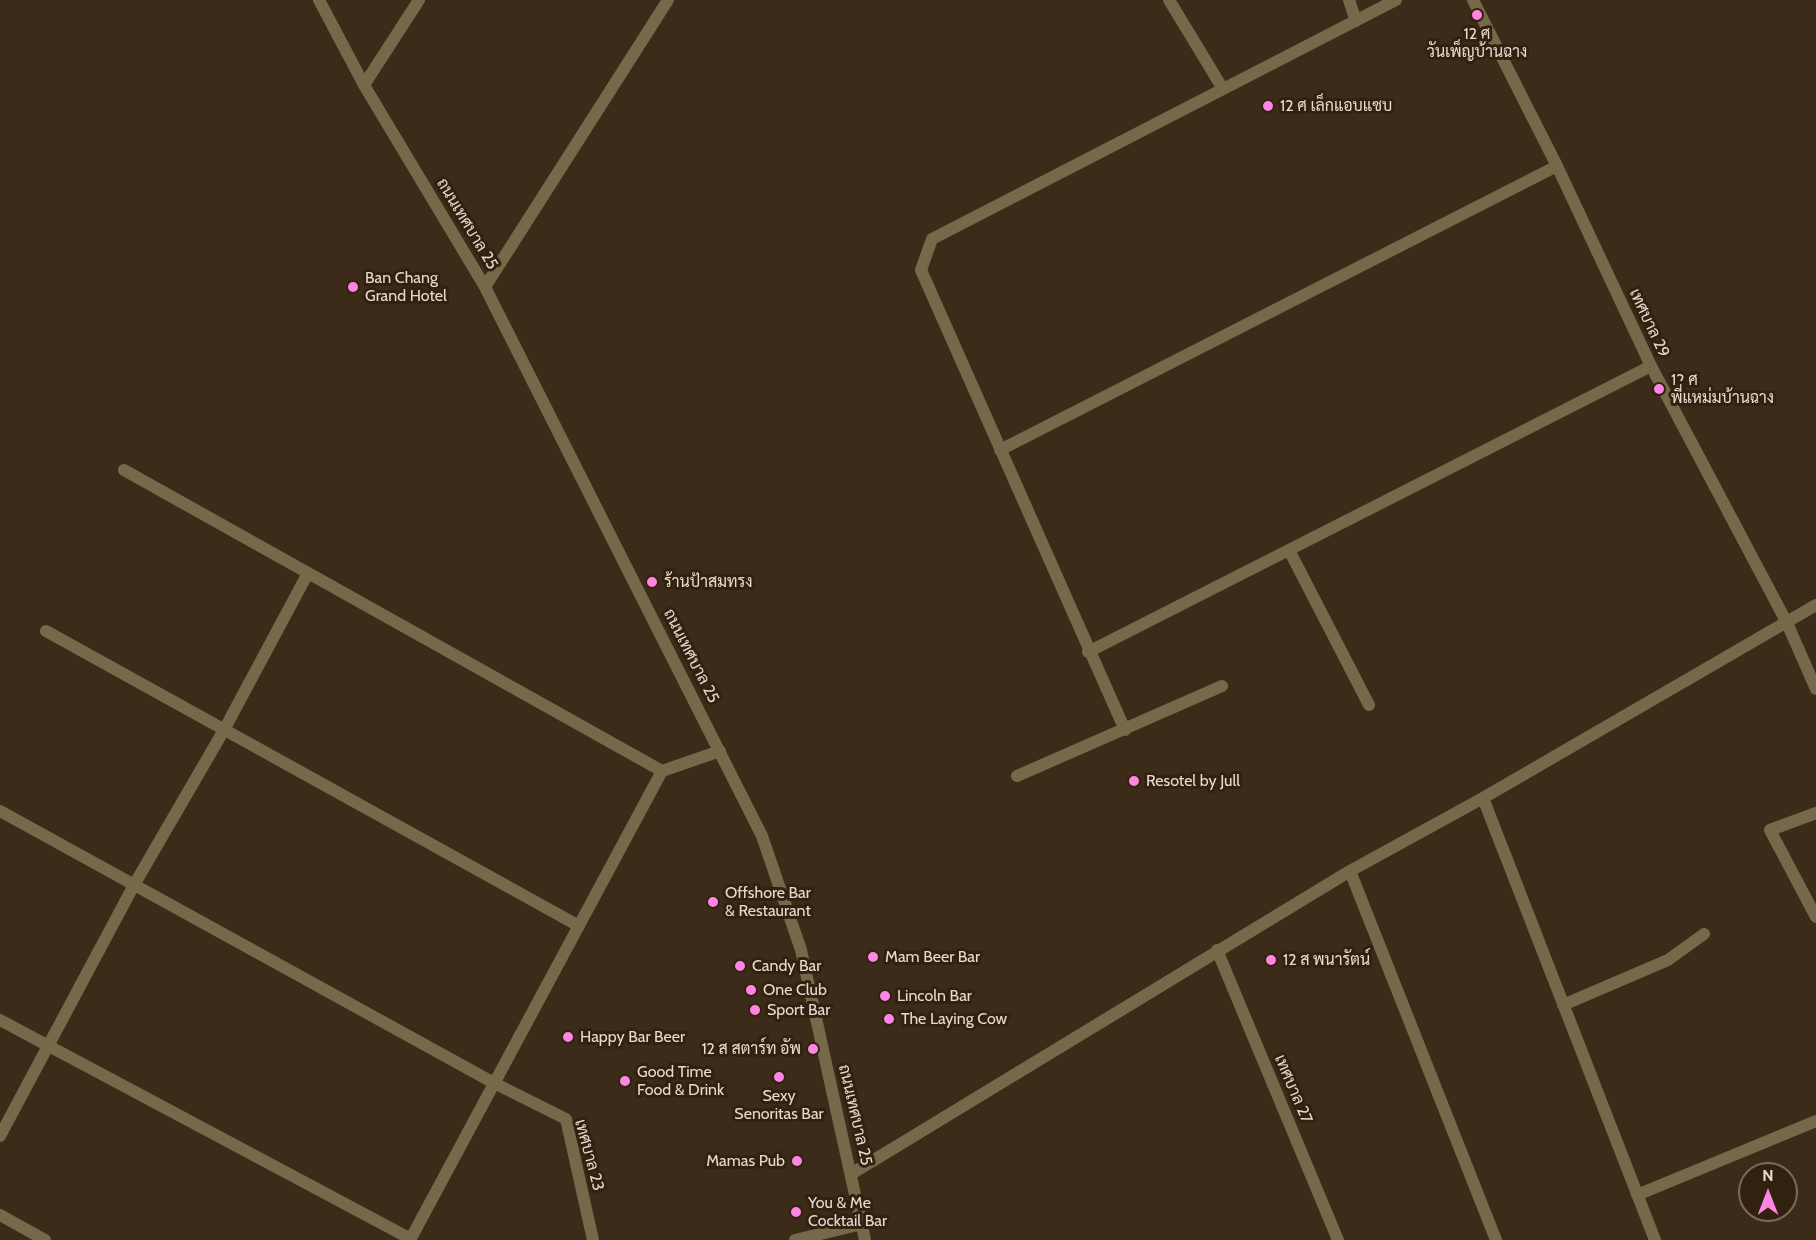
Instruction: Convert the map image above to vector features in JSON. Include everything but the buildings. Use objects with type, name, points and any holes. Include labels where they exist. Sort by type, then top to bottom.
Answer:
[{"type":"street","name":"ถนนเทศบาล 25","points":[[318,0],[364,85],[485,287],[762,836],[801,950],[865,1240]]},
{"type":"street","points":[[364,85],[419,0]]},
{"type":"street","points":[[485,287],[669,0]]},
{"type":"street","points":[[1170,0],[1223,89]]},
{"type":"street","points":[[1349,0],[1356,21]]},
{"type":"street","points":[[1125,730],[1088,652],[921,270],[932,238],[1396,0]]},
{"type":"street","name":"เทศบาล 29","points":[[1473,0],[1557,166],[1651,366],[1787,623],[1816,689]]},
{"type":"street","points":[[1000,450],[1557,166]]},
{"type":"street","points":[[1088,652],[1651,366]]},
{"type":"street","points":[[124,470],[662,771]]},
{"type":"street","points":[[1289,550],[1369,705]]},
{"type":"street","points":[[0,1136],[134,885],[224,729],[308,573]]},
{"type":"street","points":[[851,1174],[1350,870],[1483,798],[1816,605]]},
{"type":"street","points":[[45,631],[579,926]]},
{"type":"street","points":[[1017,776],[1222,686]]},
{"type":"street","points":[[0,1020],[50,1044],[410,1240],[662,771],[720,751]]},
{"type":"street","points":[[1483,798],[1654,1240]]},
{"type":"street","points":[[0,811],[494,1083]]},
{"type":"street","points":[[1816,813],[1770,830],[1816,917]]},
{"type":"street","points":[[1350,870],[1496,1240]]},
{"type":"street","points":[[1563,1005],[1668,960],[1704,934]]},
{"type":"street","name":"เทศบาล 27","points":[[1217,950],[1338,1240]]},
{"type":"street","name":"เทศบาล 23","points":[[494,1083],[566,1119],[592,1240]]},
{"type":"street","points":[[1637,1195],[1816,1121]]},
{"type":"street","points":[[0,1215],[45,1240]]},
{"type":"street","points":[[795,1240],[862,1224]]},
{"type":"place","name":"12 ศ วันเพ็ญบ้านฉาง","points":[[1477,15]]},
{"type":"place","name":"12 ศ เล็กแอบแซบ","points":[[1268,106]]},
{"type":"place","name":"Ban Chang Grand Hotel","points":[[353,287]]},
{"type":"place","name":"12 ศ พี่แหม่มบ้านฉาง","points":[[1659,389]]},
{"type":"place","name":"ร้านป้าสมทรง","points":[[652,582]]},
{"type":"place","name":"Resotel by Jull","points":[[1134,781]]},
{"type":"place","name":"Offshore Bar & Restaurant","points":[[713,902]]},
{"type":"place","name":"Mam Beer Bar","points":[[873,957]]},
{"type":"place","name":"12 ส พนารัตน์","points":[[1271,960]]},
{"type":"place","name":"Candy Bar","points":[[740,966]]},
{"type":"place","name":"One Club","points":[[751,990]]},
{"type":"place","name":"Lincoln Bar","points":[[885,996]]},
{"type":"place","name":"Sport Bar","points":[[755,1010]]},
{"type":"place","name":"The Laying Cow","points":[[889,1019]]},
{"type":"place","name":"Happy Bar Beer","points":[[568,1037]]},
{"type":"place","name":"12 ส สตาร์ท อัพ","points":[[813,1049]]},
{"type":"place","name":"Sexy Senoritas Bar","points":[[779,1077]]},
{"type":"place","name":"Good Time Food & Drink","points":[[625,1081]]},
{"type":"place","name":"Mamas Pub","points":[[797,1161]]},
{"type":"place","name":"You & Me Cocktail Bar","points":[[796,1212]]}]
